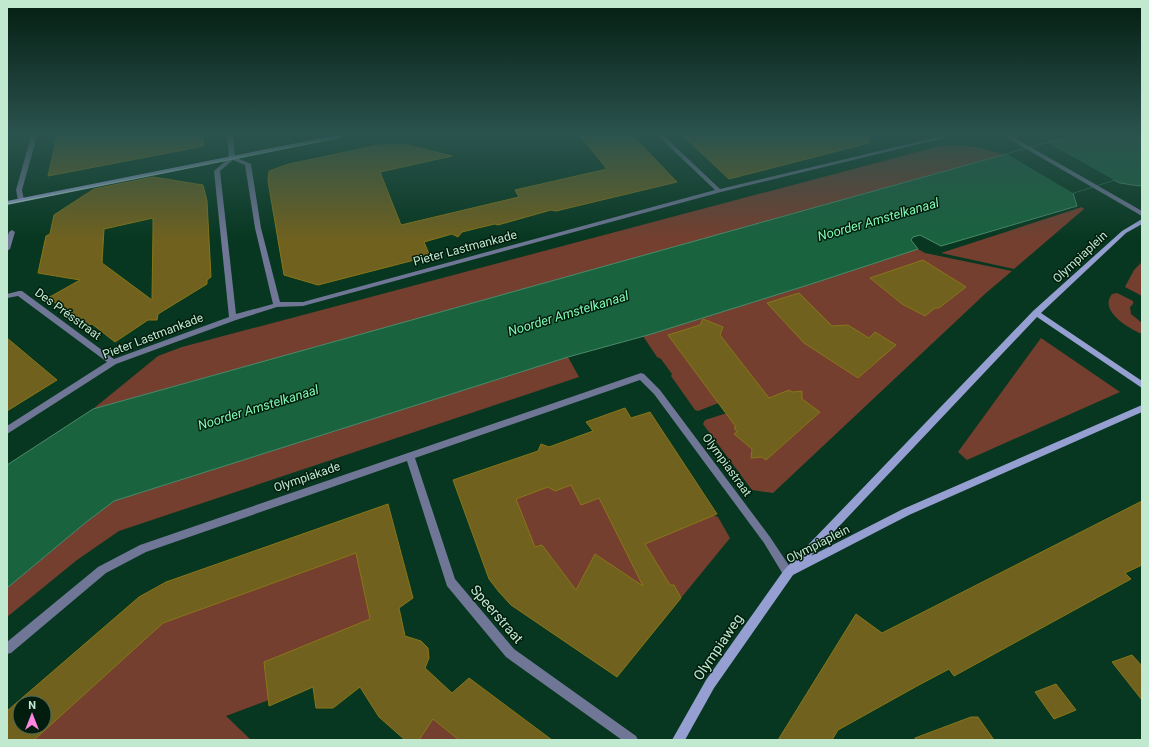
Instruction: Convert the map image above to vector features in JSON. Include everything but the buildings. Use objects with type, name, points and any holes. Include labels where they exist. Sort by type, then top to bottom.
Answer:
[{"type":"street","points":[[21,200],[19,190],[24,171]]},
{"type":"street","points":[[7,203],[167,171]]},
{"type":"street","points":[[217,171],[233,318]]},
{"type":"street","points":[[249,171],[258,228],[277,305]]},
{"type":"street","points":[[698,171],[719,191]]},
{"type":"street","name":"Pieter Lastmankade","points":[[7,430],[113,362],[233,318],[277,305],[303,304],[719,191],[803,171]]},
{"type":"street","points":[[1067,171],[1142,214]]},
{"type":"street","name":"Olympiaplein","points":[[788,573],[1036,314],[1124,232],[1142,221]]},
{"type":"street","points":[[7,249],[12,232]]},
{"type":"street","name":"Des Présstraat","points":[[7,296],[19,293],[113,362]]},
{"type":"street","points":[[1036,314],[1142,385]]},
{"type":"street","name":"Olympiastraat","points":[[641,376],[657,392],[767,540],[788,573]]},
{"type":"street","name":"Olympiakade","points":[[7,649],[102,570],[143,548],[641,376]]},
{"type":"street","name":"Olympiaplein","points":[[788,573],[906,512],[1142,408]]},
{"type":"street","name":"Speerstraat","points":[[410,455],[451,582],[510,653],[632,740]]},
{"type":"street","name":"Olympiaweg","points":[[678,740],[710,684],[788,573]]},
{"type":"shaded area","points":[[846,171],[948,171],[93,409],[158,356],[182,347]]},
{"type":"shaded area","points":[[1082,207],[1084,209],[1014,269],[941,253]]},
{"type":"shaded area","points":[[918,249],[925,253],[1012,271],[986,293],[773,493],[752,490],[703,424],[705,420],[727,413],[721,402],[698,411],[695,410],[671,376],[672,374],[661,359],[657,357],[643,336]]},
{"type":"shaded area","points":[[1142,262],[1142,296],[1125,287],[1134,270]]},
{"type":"shaded area","points":[[1117,293],[1133,301],[1133,304],[1130,307],[1131,314],[1142,323],[1142,334],[1124,324],[1112,313],[1109,307],[1109,300],[1112,294]]},
{"type":"shaded area","points":[[1041,338],[1120,392],[967,460],[958,452]]},
{"type":"shaded area","points":[[568,357],[579,377],[119,531],[77,560],[7,617],[7,588],[85,523],[114,501]]},
{"type":"shaded area","points":[[584,470],[654,587],[613,629],[519,564],[491,496]]},
{"type":"shaded area","points":[[710,514],[718,517],[730,538],[681,598],[669,594],[634,541]]},
{"type":"shaded area","points":[[362,540],[385,624],[277,697],[226,716],[251,740],[7,740],[12,735],[52,735],[52,719],[160,612]]},
{"type":"shaded area","points":[[445,697],[507,740],[414,740]]},
{"type":"water","name":"Noorder Amstelkanaal","points":[[946,171],[1142,171],[1142,185],[1139,186],[1120,183],[1114,180],[1073,193],[1077,206],[941,246],[920,235],[913,237],[911,240],[918,249],[648,335],[568,357],[114,501],[85,523],[7,588],[7,465],[93,409]]},
{"type":"pier","points":[[1036,171],[1098,171],[1114,180],[1073,193]]},
{"type":"tram line","points":[[7,204],[173,171]]}]
